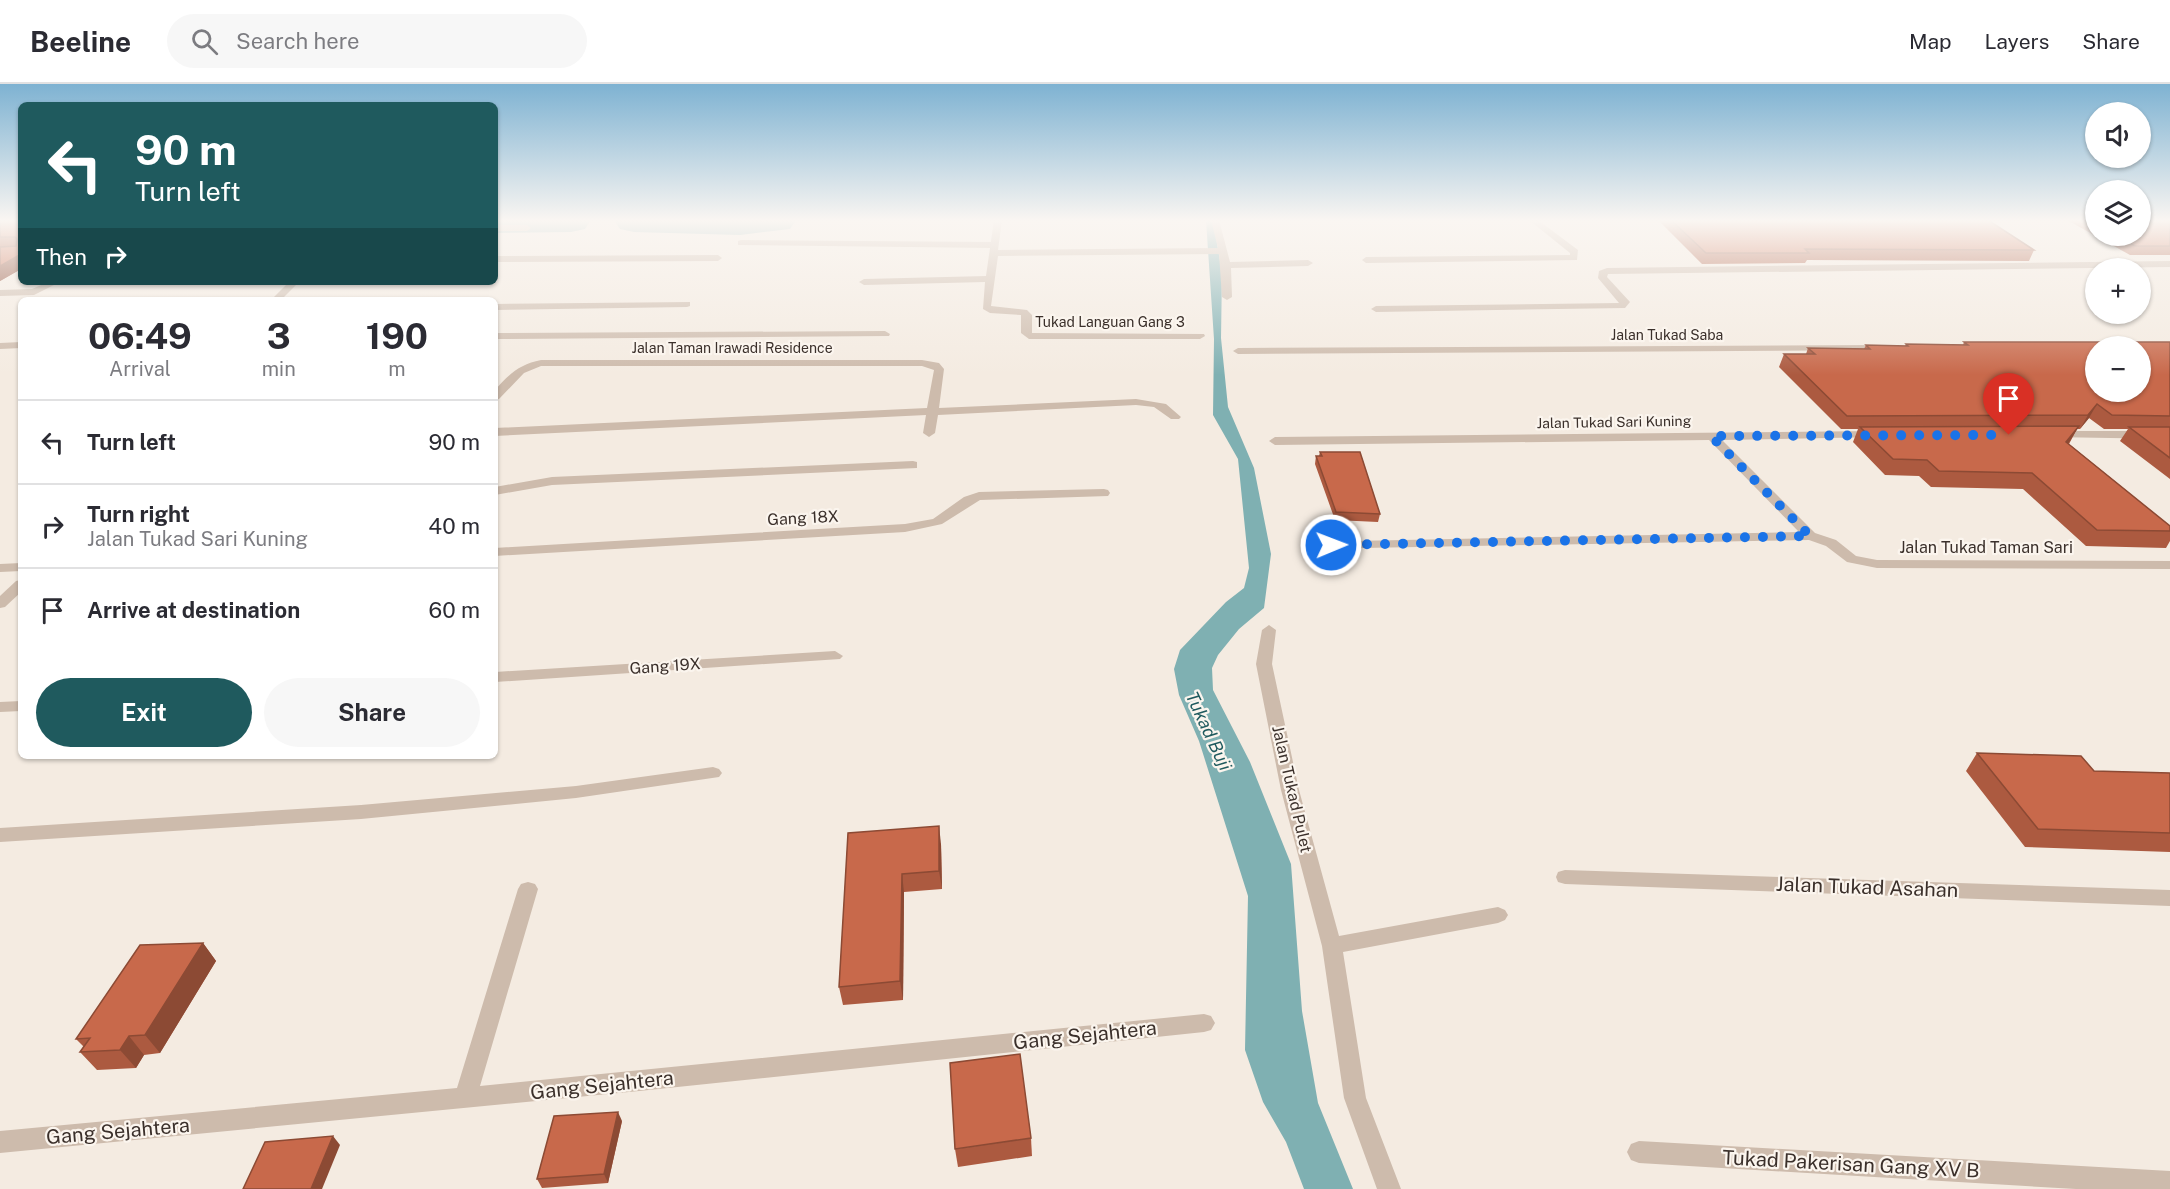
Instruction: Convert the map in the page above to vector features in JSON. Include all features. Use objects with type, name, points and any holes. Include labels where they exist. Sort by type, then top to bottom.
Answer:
[{"type":"street","name":"Tukad Languan Gang 3","points":[[989,272],[986,307],[990,310],[1024,312],[1027,315],[1026,333],[1029,336],[1200,336]]},
{"type":"street","points":[[1226,272],[1227,297]]},
{"type":"street","points":[[1376,309],[1622,306],[1625,302],[1603,278],[1602,273],[1606,272]]},
{"type":"street","points":[[864,282],[988,279]]},
{"type":"street","points":[[0,293],[34,292],[49,285]]},
{"type":"street","points":[[279,297],[291,285]]},
{"type":"street","points":[[498,307],[687,304]]},
{"type":"street","points":[[498,336],[885,334]]},
{"type":"street","points":[[0,345],[18,345]]},
{"type":"street","name":"Jalan Tukad Saba","points":[[1238,351],[1892,348]]},
{"type":"street","name":"Jalan Taman Irawadi Residence","points":[[498,394],[519,369],[541,363],[922,363],[935,365],[939,369],[929,434]]},
{"type":"street","points":[[498,432],[1136,402],[1155,403],[1167,407],[1175,417]]},
{"type":"street","name":"Jalan Tukad Sari Kuning","points":[[1275,441],[1887,435]]},
{"type":"street","points":[[2040,435],[2170,435]]},
{"type":"street","points":[[1711,436],[1810,536]]},
{"type":"street","points":[[498,490],[552,481],[913,465]]},
{"type":"street","name":"Gang 18X","points":[[498,552],[904,528],[929,525],[940,520],[968,499],[979,496],[1104,493]]},
{"type":"street","points":[[1309,545],[1810,536]]},
{"type":"street","name":"Jalan Tukad Taman Sari","points":[[1810,536],[1832,543],[1852,559],[1877,564],[2170,565]]},
{"type":"street","points":[[0,568],[18,567]]},
{"type":"street","points":[[0,604],[18,587]]},
{"type":"street","name":"Jalan Tukad Pulet","points":[[1269,630],[1264,664],[1290,790],[1332,946],[1355,1098],[1389,1189]]},
{"type":"street","name":"Gang 19X","points":[[498,677],[835,656]]},
{"type":"street","points":[[0,707],[18,706]]},
{"type":"street","points":[[0,835],[361,812],[576,792],[713,773]]},
{"type":"street","name":"Jalan Tukad Asahan","points":[[1565,877],[2170,898]]},
{"type":"street","points":[[465,1098],[528,889]]},
{"type":"street","points":[[1332,946],[1498,915]]},
{"type":"street","name":"Gang Sejahtera","points":[[0,1142],[465,1098],[1204,1023]]},
{"type":"street","name":"Tukad Pakerisan Gang XV B","points":[[1639,1152],[2170,1183]]},
{"type":"water","name":"Tukad Buji","points":[[1209,272],[1222,272],[1221,338],[1228,407],[1254,468],[1271,554],[1264,608],[1239,629],[1218,655],[1212,668],[1213,690],[1250,762],[1291,864],[1302,1011],[1318,1103],[1353,1189],[1304,1189],[1286,1142],[1263,1102],[1245,1050],[1248,896],[1199,741],[1179,695],[1174,669],[1180,650],[1226,602],[1244,588],[1249,568],[1238,459],[1213,415],[1214,339]]},
{"type":"building","points":[[2085,342],[2085,402],[2151,402],[2151,342],[2170,342],[2170,416],[2112,415],[2097,404],[2088,415],[1847,416],[1784,354],[1815,354],[1808,348],[1870,349],[1866,345],[1908,346],[1906,344]]},
{"type":"building","points":[[2079,426],[2066,442],[2170,526],[2170,531],[2097,530],[2032,473],[1939,471],[1927,460],[1893,459],[1860,427]]},
{"type":"building","points":[[2129,427],[2170,427],[2170,458]]},
{"type":"building","points":[[1320,452],[1360,452],[1380,514],[1336,512],[1316,456],[1322,456]]},
{"type":"building","points":[[1977,753],[2081,756],[2094,771],[2170,773],[2170,833],[2038,829]]},
{"type":"building","points":[[939,826],[939,871],[902,874],[900,981],[839,987],[848,833]]},
{"type":"building","points":[[203,943],[145,1035],[129,1036],[120,1050],[80,1052],[90,1038],[76,1039],[140,945]]},
{"type":"building","points":[[1020,1054],[1031,1138],[955,1149],[950,1063]]},
{"type":"building","points":[[618,1112],[604,1174],[537,1179],[554,1116]]},
{"type":"building","points":[[333,1136],[311,1189],[243,1189],[265,1142]]},
{"type":"route","points":[[1331,545],[1810,536],[1711,436],[2009,435]]}]
